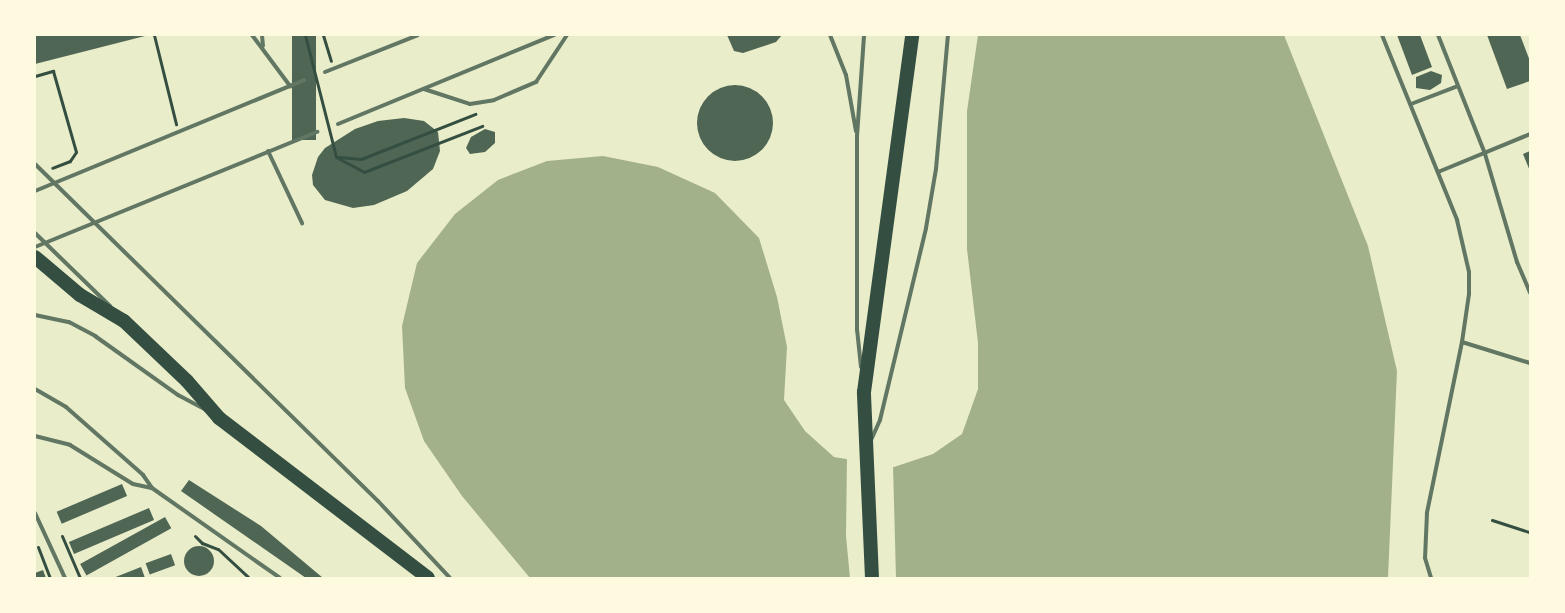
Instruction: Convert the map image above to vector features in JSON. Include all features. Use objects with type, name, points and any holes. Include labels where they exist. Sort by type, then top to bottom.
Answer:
[{"type":"highway","points":[[872,578],[868,447],[864,392],[908,85],[912,35]]},
{"type":"highway","points":[[35,257],[80,295],[124,320],[187,382],[219,418],[428,578]]},
{"type":"lane","points":[[252,35],[263,46],[290,86]]},
{"type":"lane","points":[[262,35],[263,46]]},
{"type":"lane","points":[[325,72],[418,35]]},
{"type":"lane","points":[[338,124],[554,35]]},
{"type":"lane","points":[[423,89],[470,104],[494,100],[536,82],[567,35]]},
{"type":"lane","points":[[830,35],[846,75],[857,136]]},
{"type":"lane","points":[[864,35],[857,136],[857,330],[864,392]]},
{"type":"lane","points":[[868,447],[880,420],[924,236],[937,160],[948,35]]},
{"type":"lane","points":[[1382,35],[1438,172],[1467,256],[1469,294],[1462,342],[1427,513],[1425,558],[1431,578]]},
{"type":"lane","points":[[1438,35],[1485,154],[1517,262],[1530,292]]},
{"type":"lane","points":[[35,191],[304,80]]},
{"type":"lane","points":[[1411,104],[1458,86]]},
{"type":"lane","points":[[35,247],[317,132]]},
{"type":"lane","points":[[1438,172],[1530,134]]},
{"type":"lane","points":[[268,151],[302,223]]},
{"type":"lane","points":[[35,164],[378,501],[450,578]]},
{"type":"lane","points":[[35,233],[124,320]]},
{"type":"lane","points":[[35,315],[69,322],[96,336],[178,395],[219,418]]},
{"type":"lane","points":[[1462,342],[1530,363]]},
{"type":"lane","points":[[35,390],[66,407],[142,475],[152,488],[280,578]]},
{"type":"lane","points":[[35,436],[70,445],[132,484],[152,488]]},
{"type":"lane","points":[[35,513],[65,578]]},
{"type":"path","points":[[154,35],[178,133]]},
{"type":"path","points":[[305,35],[336,157],[364,172],[482,126]]},
{"type":"path","points":[[323,35],[334,69]]},
{"type":"path","points":[[35,76],[53,71],[76,152],[70,161],[49,169]]},
{"type":"path","points":[[336,157],[361,159],[479,112]]},
{"type":"path","points":[[1492,520],[1530,532]]},
{"type":"path","points":[[62,536],[80,578]]},
{"type":"path","points":[[195,536],[204,544],[218,549],[248,577]]},
{"type":"path","points":[[35,539],[50,578]]},
{"type":"shaded area","points":[[978,35],[1284,35],[1368,246],[1397,371],[1388,578],[530,578],[462,496],[424,441],[405,388],[402,326],[417,263],[455,214],[498,180],[547,161],[603,156],[658,167],[715,193],[759,238],[777,297],[787,347],[784,400],[805,431],[834,457],[894,467],[933,454],[962,434],[978,389],[978,343],[967,249],[967,111]]},
{"type":"pier","points":[[847,457],[893,465],[896,578],[850,578],[846,536]]},
{"type":"building","points":[[35,35],[145,35],[145,36],[35,64]]},
{"type":"building","points":[[292,35],[316,35],[316,140],[292,140]]},
{"type":"building","points":[[727,35],[782,35],[776,42],[743,53],[734,51]]},
{"type":"building","points":[[1397,35],[1420,35],[1432,67],[1412,75]]},
{"type":"building","points":[[1487,35],[1520,35],[1530,61],[1530,81],[1507,89]]},
{"type":"building","points":[[1431,71],[1442,75],[1441,83],[1430,90],[1416,88],[1416,77]]},
{"type":"building","points":[[735,85],[749,88],[762,96],[770,109],[773,123],[770,137],[762,150],[749,158],[735,161],[721,158],[708,150],[700,137],[697,123],[700,109],[708,96],[721,88]]},
{"type":"building","points":[[404,118],[424,121],[438,132],[440,151],[433,169],[407,191],[374,205],[353,208],[325,200],[313,185],[312,175],[318,157],[325,148],[355,129],[378,121]]},
{"type":"building","points":[[485,129],[495,132],[495,143],[485,152],[470,154],[466,148],[471,137]]},
{"type":"building","points":[[1530,151],[1530,171],[1523,154]]},
{"type":"building","points":[[189,480],[261,526],[323,578],[306,578],[181,491]]},
{"type":"building","points":[[122,484],[127,496],[62,524],[57,512]]},
{"type":"building","points":[[149,508],[154,520],[74,554],[69,542]]},
{"type":"building","points":[[165,517],[171,528],[86,575],[80,564]]},
{"type":"building","points":[[199,546],[205,547],[213,555],[213,567],[205,575],[199,576],[193,575],[185,567],[184,561],[185,555],[193,547]]},
{"type":"building","points":[[171,554],[175,565],[150,575],[146,563]]},
{"type":"building","points":[[141,567],[145,578],[113,578]]},
{"type":"building","points":[[43,570],[46,578],[35,578],[35,573]]}]
